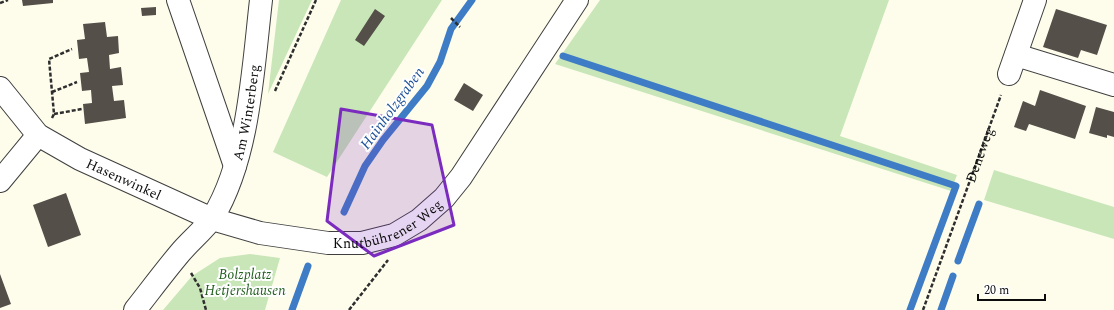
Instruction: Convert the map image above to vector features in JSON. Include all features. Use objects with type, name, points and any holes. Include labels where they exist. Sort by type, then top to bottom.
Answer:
[{"type":"street","points":[[178,0],[235,166]]},
{"type":"street","name":"Am Winterberg","points":[[212,219],[228,189],[235,166],[249,101],[261,0]]},
{"type":"street","name":"Knutbührener Weg","points":[[212,219],[260,233],[328,243],[362,243],[394,235],[419,220],[444,198],[461,176],[577,0]]},
{"type":"street","points":[[1035,0],[1012,64],[1114,85]]},
{"type":"street","name":"Hasenwinkel","points":[[0,88],[38,135],[80,159],[212,219]]},
{"type":"street","points":[[0,181],[38,135]]},
{"type":"street","points":[[135,310],[180,254],[212,219]]},
{"type":"path","points":[[0,3],[8,0]]},
{"type":"path","points":[[272,97],[316,0]]},
{"type":"path","points":[[451,18],[460,27]]},
{"type":"path","points":[[38,135],[54,114],[49,59],[72,50]]},
{"type":"path","name":"Deneweg","points":[[923,310],[1012,64]]},
{"type":"path","points":[[52,92],[77,82]]},
{"type":"path","points":[[54,114],[82,109]]},
{"type":"path","points":[[349,310],[388,260],[394,235]]},
{"type":"path","points":[[180,254],[200,288],[206,310]]},
{"type":"highlighted area","points":[[341,109],[432,125],[454,225],[374,256],[327,221]]},
{"type":"green space","points":[[279,0],[312,0],[268,94]]},
{"type":"green space","points":[[341,0],[442,0],[327,177],[273,152]]},
{"type":"green space","points":[[600,0],[889,0],[840,136],[957,175],[951,191],[555,64]]},
{"type":"green space","points":[[994,170],[1114,207],[1114,239],[984,200]]},
{"type":"green space","name":"Bolzplatz Hetjershausen","points":[[250,254],[280,258],[265,310],[163,310],[192,276],[220,258]]},
{"type":"building","points":[[22,0],[53,0],[53,3],[23,6]]},
{"type":"building","points":[[156,7],[156,15],[142,16],[141,8]]},
{"type":"building","points":[[375,9],[385,16],[364,46],[355,40]]},
{"type":"building","points":[[1056,9],[1107,25],[1097,55],[1081,50],[1078,58],[1043,47]]},
{"type":"building","points":[[105,22],[107,37],[118,36],[119,53],[109,55],[110,69],[121,67],[123,85],[112,86],[114,101],[124,100],[126,118],[85,124],[83,104],[92,103],[91,90],[82,91],[80,73],[89,72],[87,58],[79,59],[77,40],[85,39],[83,24]]},
{"type":"building","points":[[464,83],[483,95],[473,111],[454,100]]},
{"type":"building","points":[[1040,90],[1086,106],[1075,139],[1029,124],[1026,131],[1014,127],[1023,101],[1035,106]]},
{"type":"building","points":[[1096,107],[1114,112],[1114,137],[1107,135],[1107,138],[1089,133]]},
{"type":"building","points":[[66,193],[81,235],[48,247],[33,205]]},
{"type":"building","points":[[0,274],[11,304],[0,308]]},
{"type":"waterway","name":"Hainholzgraben","points":[[344,212],[365,166],[383,140],[427,86],[440,62],[451,29],[472,0]]},
{"type":"waterway","points":[[563,56],[956,186],[910,310]]},
{"type":"waterway","points":[[958,261],[979,204]]},
{"type":"waterway","name":"Hainholzgraben","points":[[292,310],[308,266]]},
{"type":"waterway","points":[[941,310],[953,276]]}]
